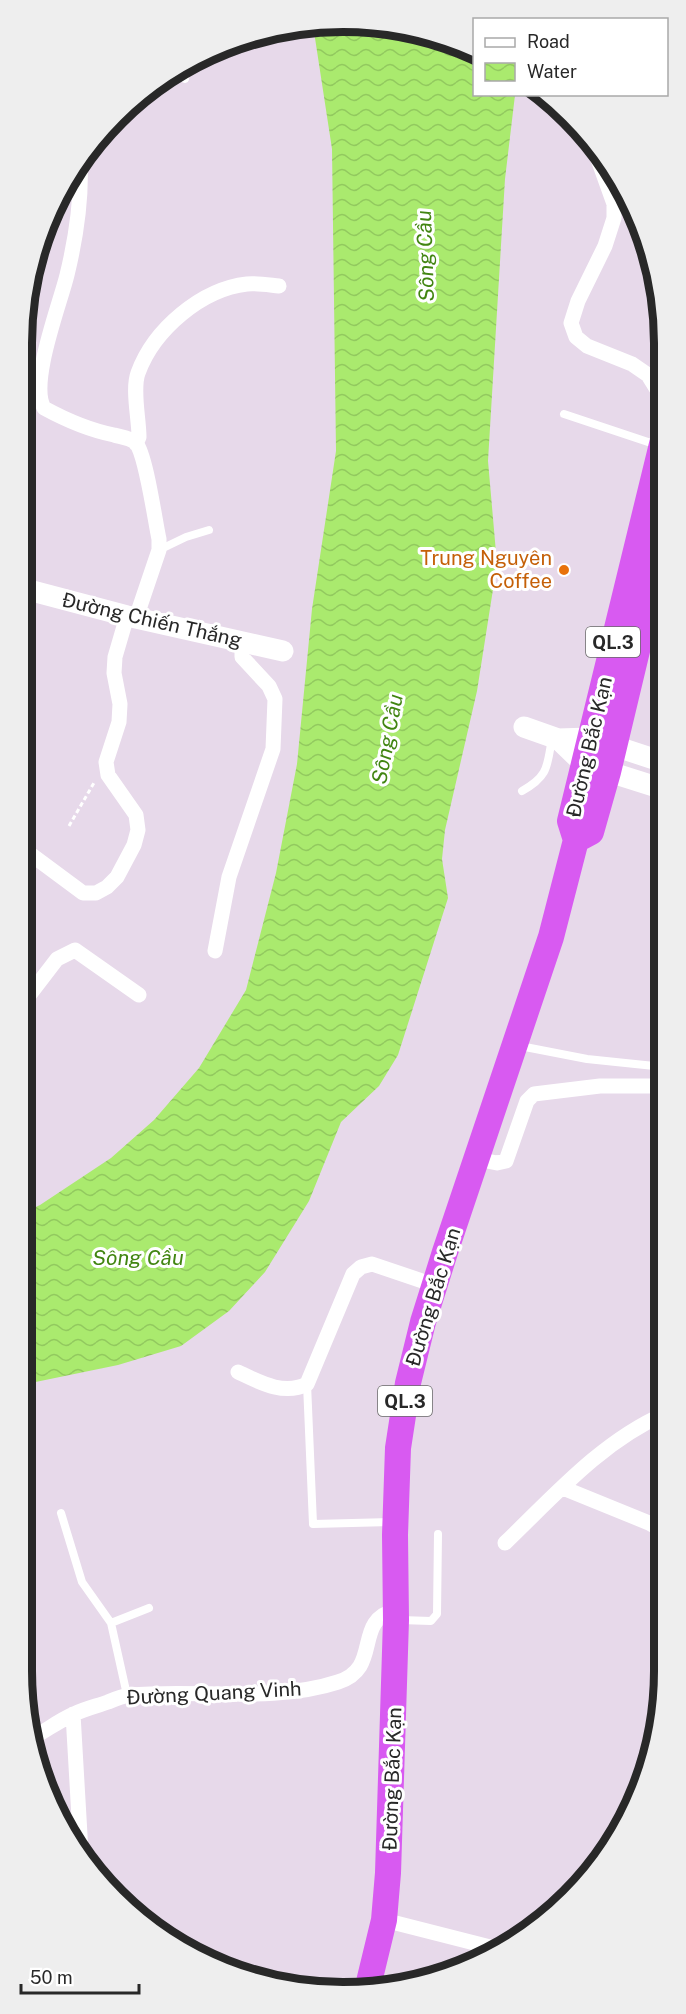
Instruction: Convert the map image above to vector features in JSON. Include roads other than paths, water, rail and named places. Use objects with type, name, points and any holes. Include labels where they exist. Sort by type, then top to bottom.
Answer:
[{"type":"highway","name":"Đường Bắc Kạn","points":[[576,840],[591,832],[608,772],[602,741],[654,484]]},
{"type":"highway","name":"Đường Bắc Kạn","points":[[369,1981],[384,1920],[388,1873],[396,1615],[395,1522],[398,1448],[408,1383],[423,1322],[551,937],[576,840],[570,821],[584,764],[602,741],[654,571]]},
{"type":"main road","name":"Đường Chiến Thắng","points":[[32,591],[131,617],[283,651]]},
{"type":"main road","points":[[524,727],[555,738],[602,741],[654,759]]},
{"type":"main road","points":[[555,738],[584,764],[654,786]]},
{"type":"street","points":[[602,169],[614,204],[614,218],[605,246],[578,302],[571,323],[576,337],[588,346],[632,364],[648,375],[654,385]]},
{"type":"street","points":[[32,855],[83,893],[96,893],[107,887],[117,877],[134,845],[138,830],[136,815],[108,775],[106,762],[119,722],[120,704],[114,673],[115,657],[159,550],[159,539],[146,472],[136,444],[128,439],[100,432],[65,419],[44,408],[40,402],[39,394],[45,353],[67,274],[74,237],[81,190],[80,175]]},
{"type":"street","points":[[136,444],[139,437],[136,384],[138,374],[148,353],[162,334],[194,304],[226,288],[249,284],[279,286]]},
{"type":"street","points":[[215,951],[231,869],[273,749],[276,699],[269,686],[242,657],[242,642]]},
{"type":"street","points":[[32,992],[57,959],[75,950],[139,995]]},
{"type":"street","points":[[477,1159],[497,1163],[506,1161],[527,1101],[534,1094],[600,1086],[654,1086]]},
{"type":"street","points":[[238,1372],[267,1385],[287,1389],[298,1389],[307,1384],[353,1274],[361,1267],[372,1264],[435,1285]]},
{"type":"street","points":[[505,1543],[607,1447],[654,1419]]},
{"type":"street","points":[[563,1488],[654,1526]]},
{"type":"street","name":"Đường Quang Vinh","points":[[38,1735],[73,1714],[127,1695],[286,1692],[341,1682],[353,1676],[362,1666],[376,1620],[385,1613],[396,1615]]},
{"type":"street","points":[[73,1714],[80,1838]]},
{"type":"street","points":[[384,1920],[488,1946]]},
{"type":"lane","points":[[180,77],[185,79]]},
{"type":"lane","points":[[564,414],[654,442]]},
{"type":"lane","points":[[159,550],[186,537],[209,530]]},
{"type":"lane","points":[[522,791],[536,783],[545,772],[555,738]]},
{"type":"lane","points":[[515,1045],[587,1059],[654,1066]]},
{"type":"lane","points":[[307,1384],[313,1524],[395,1522]]},
{"type":"lane","points":[[61,1513],[82,1582],[111,1623],[127,1695]]},
{"type":"lane","points":[[396,1615],[431,1620],[437,1614],[438,1534]]},
{"type":"lane","points":[[111,1623],[149,1608]]},
{"type":"water","name":"Sông Cầu","points":[[363,32],[424,42],[473,60],[473,96],[515,96],[505,179],[488,461],[497,564],[477,691],[445,830],[442,859],[448,898],[398,1055],[379,1086],[341,1122],[309,1201],[265,1272],[229,1311],[181,1346],[118,1365],[32,1383],[32,1209],[111,1158],[154,1120],[199,1068],[246,990],[276,873],[297,764],[312,609],[336,451],[332,149],[314,33]]},
{"type":"place","name":"Trung Nguyên Coffee","points":[[564,570]]}]
